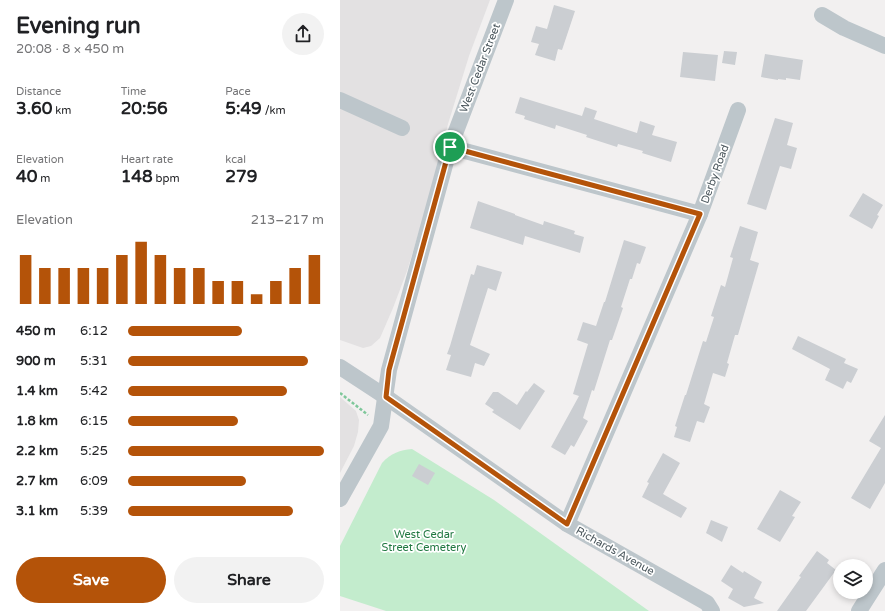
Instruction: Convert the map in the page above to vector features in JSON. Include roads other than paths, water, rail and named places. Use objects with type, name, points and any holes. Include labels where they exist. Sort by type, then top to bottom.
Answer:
[{"type":"street","name":"West Cedar Street","points":[[340,499],[381,426],[389,370],[450,147],[506,0]]},
{"type":"street","points":[[822,16],[844,28],[885,46]]},
{"type":"street","points":[[340,100],[402,128]]},
{"type":"street","name":"Derby Road","points":[[567,524],[700,214],[738,110]]},
{"type":"street","points":[[450,147],[700,214]]},
{"type":"street","name":"Richards Avenue","points":[[340,368],[386,397],[567,524],[707,603],[712,611]]},
{"type":"street","points":[[859,611],[885,570]]},
{"type":"park label","name":"West Cedar Street Cemetery","points":[[424,540]]}]
